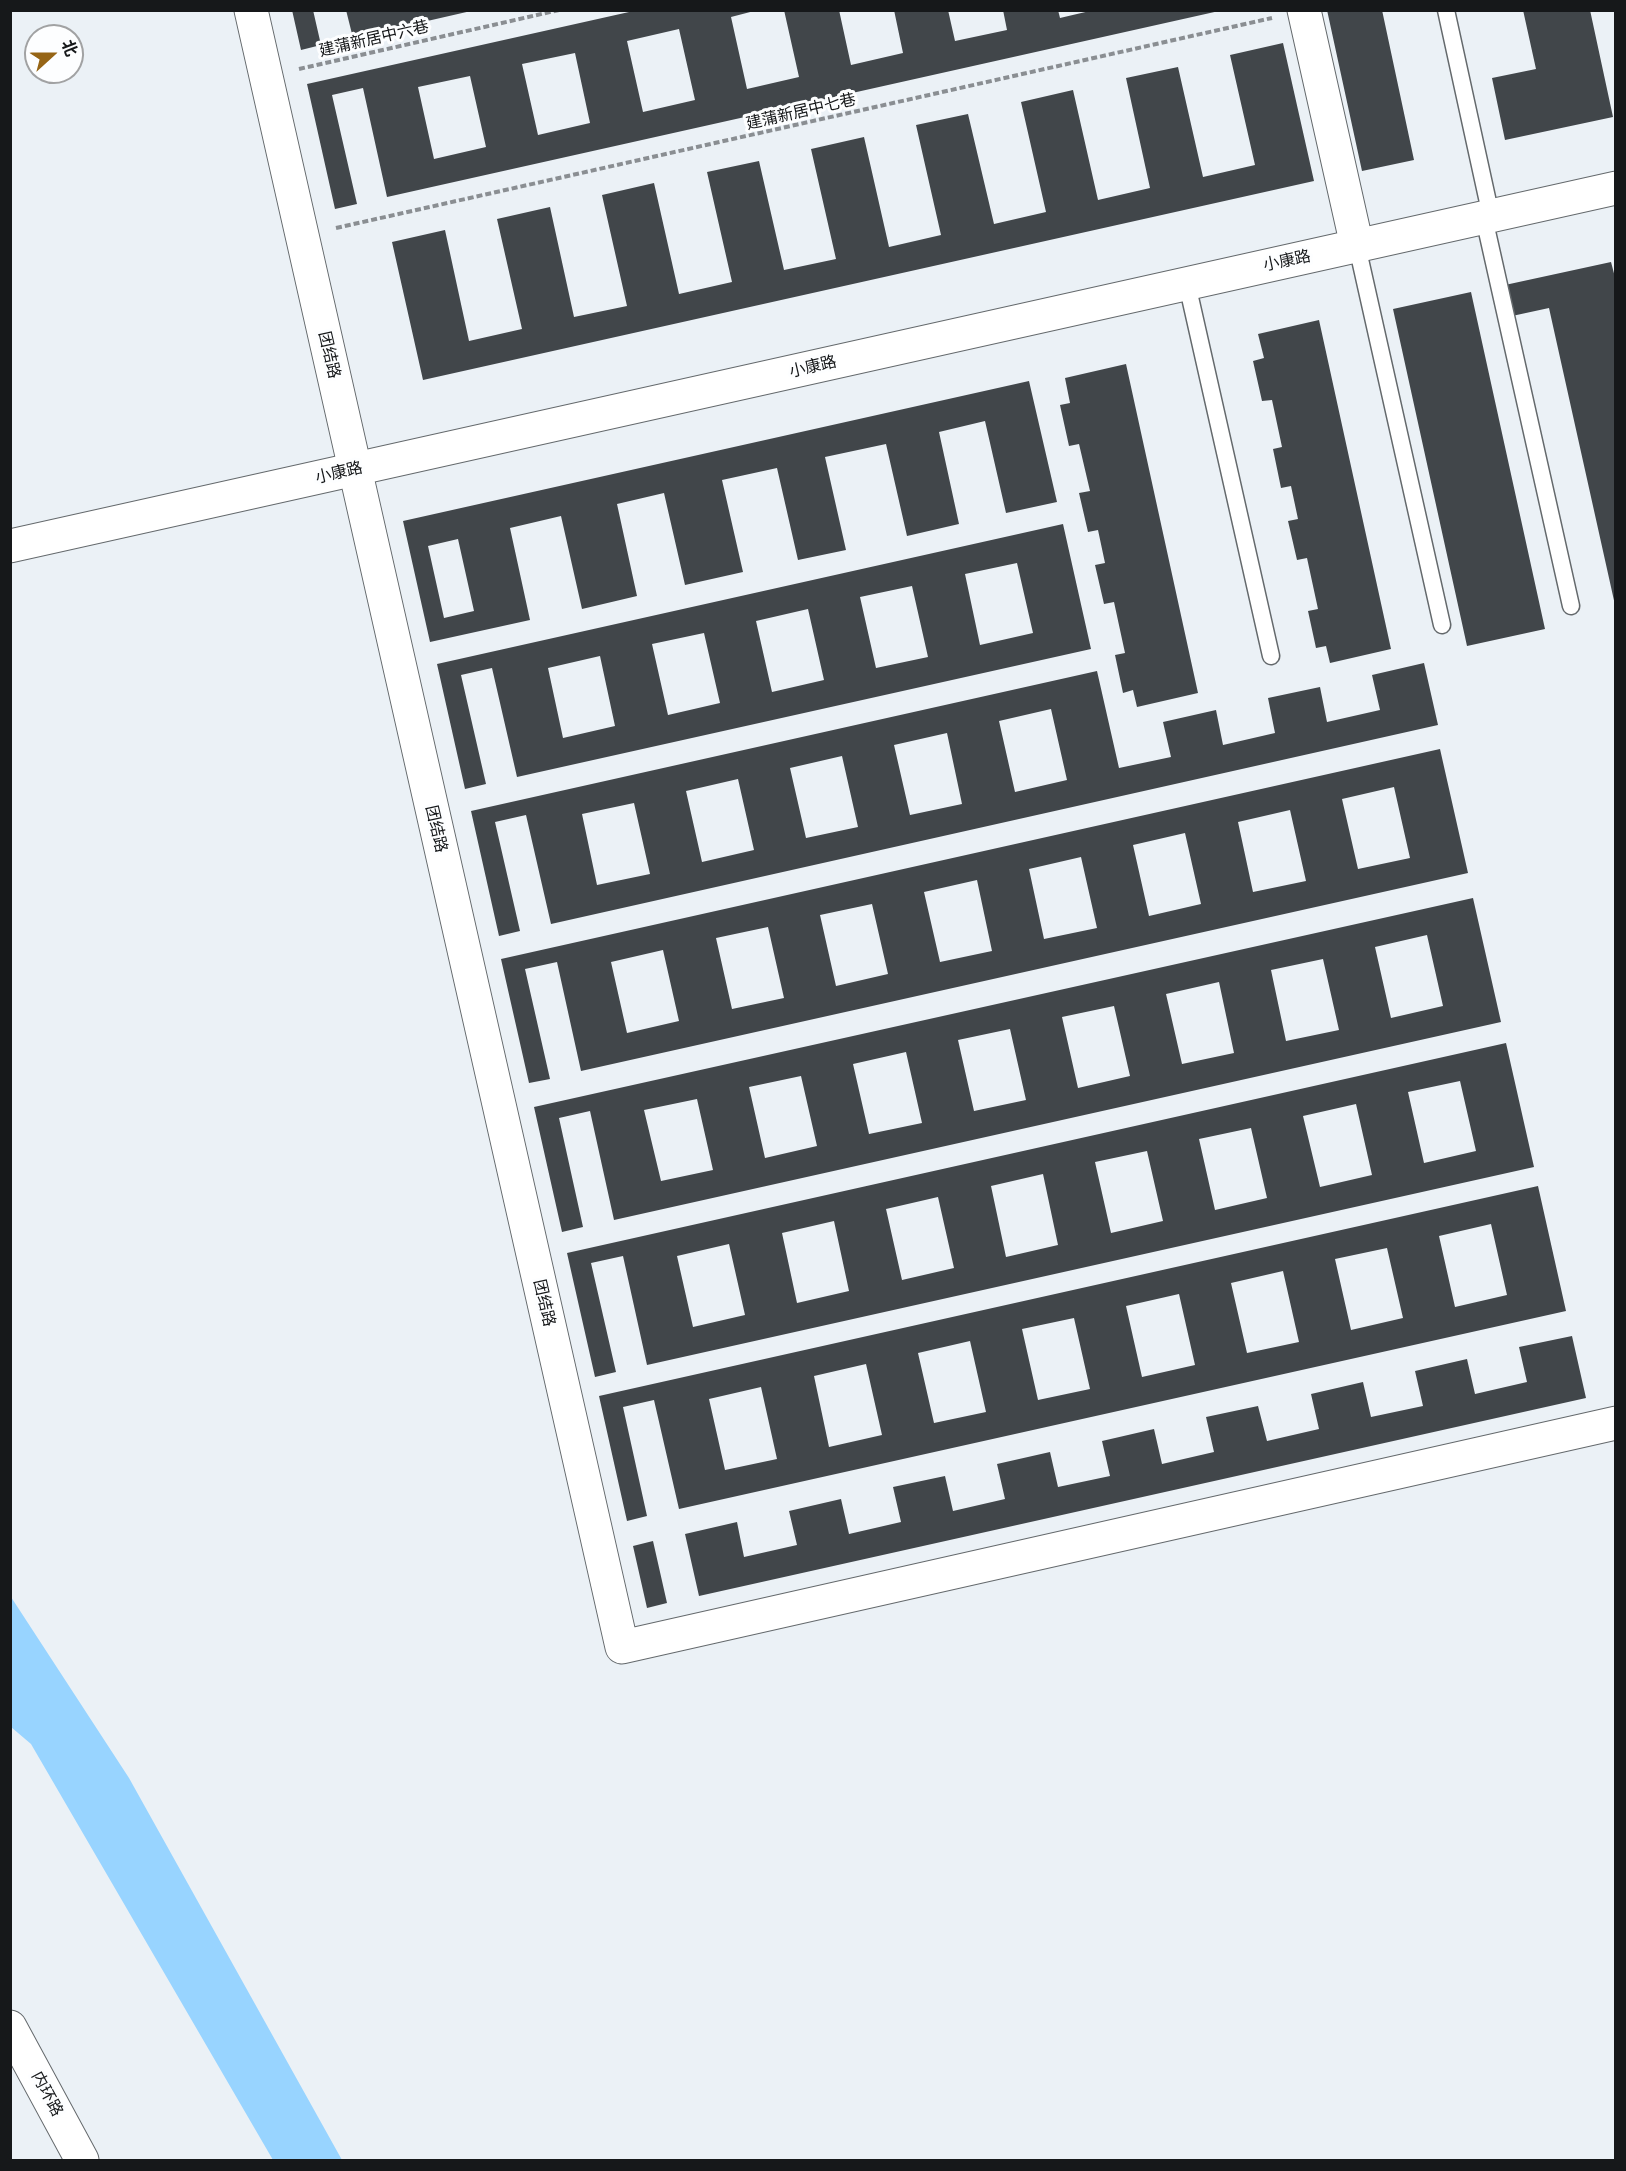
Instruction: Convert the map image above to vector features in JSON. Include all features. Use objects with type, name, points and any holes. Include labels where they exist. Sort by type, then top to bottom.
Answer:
[{"type":"street","name":"团结路","points":[[251,10],[622,1647],[1616,1423]]},
{"type":"street","points":[[1304,11],[1357,246]]},
{"type":"street","name":"小康路","points":[[10,546],[1616,188]]},
{"type":"street","name":"内环路","points":[[10,2027],[82,2160]]},
{"type":"lane","points":[[1446,10],[1487,217],[1571,606]]},
{"type":"lane","points":[[1357,246],[1442,625]]},
{"type":"lane","points":[[1187,284],[1271,656]]},
{"type":"path","name":"建蒲新居中六巷","points":[[266,76],[559,10]]},
{"type":"path","name":"建蒲新居中七巷","points":[[302,236],[1304,11]]},
{"type":"water","points":[[11,1597],[129,1778],[342,2160],[273,2160],[31,1744],[11,1727]]},
{"type":"building","points":[[292,10],[313,10],[321,45],[301,50]]},
{"type":"building","points":[[346,10],[471,10],[471,11],[353,38]]},
{"type":"building","points":[[638,10],[758,10],[731,17],[747,89],[799,77],[784,10],[839,10],[851,65],[903,53],[894,10],[948,10],[955,41],[1007,30],[1003,10],[1058,10],[1060,18],[1094,10],[1219,11],[387,197],[363,88],[332,95],[357,204],[335,209],[307,84]],"holes":[[[679,29],[695,100],[643,112],[627,41]],[[575,53],[590,123],[538,135],[522,64]],[[470,76],[486,147],[434,159],[418,87]]]},
{"type":"building","points":[[1327,10],[1382,10],[1414,160],[1362,171]]},
{"type":"building","points":[[1523,10],[1590,10],[1613,117],[1505,140],[1492,78],[1536,69]]},
{"type":"building","points":[[1283,43],[1314,181],[423,380],[392,242],[445,230],[469,341],[522,329],[497,219],[550,207],[574,317],[627,306],[602,195],[654,183],[679,294],[732,282],[707,172],[759,161],[784,270],[836,259],[811,149],[864,137],[889,247],[941,235],[916,125],[968,114],[994,224],[1046,212],[1021,102],[1073,90],[1098,200],[1150,188],[1126,78],[1178,67],[1203,177],[1255,165],[1230,55]]},
{"type":"building","points":[[1611,262],[1616,281],[1615,605],[1549,308],[1512,316],[1505,285]]},
{"type":"building","points":[[1471,292],[1545,629],[1467,646],[1393,309]]},
{"type":"building","points":[[1319,320],[1391,649],[1330,663],[1326,646],[1316,648],[1308,611],[1318,609],[1307,558],[1297,560],[1288,521],[1298,519],[1291,486],[1281,488],[1273,449],[1282,447],[1272,400],[1262,401],[1253,361],[1264,358],[1258,334]]},
{"type":"building","points":[[1126,364],[1198,693],[1137,707],[1133,690],[1123,693],[1115,655],[1125,653],[1114,602],[1104,604],[1095,565],[1105,563],[1098,530],[1088,532],[1079,493],[1090,491],[1079,444],[1069,446],[1060,405],[1070,403],[1065,378]]},
{"type":"building","points":[[1029,381],[1057,502],[1006,513],[985,421],[939,432],[959,524],[907,536],[886,444],[825,457],[846,550],[798,560],[777,468],[722,480],[743,572],[685,585],[664,493],[617,504],[637,596],[582,609],[561,516],[510,528],[530,620],[430,642],[403,521]],"holes":[[[458,539],[474,611],[444,618],[428,546]]]},
{"type":"building","points":[[1063,524],[1091,649],[517,777],[492,668],[461,675],[486,784],[465,789],[437,664]],"holes":[[[1017,563],[1033,633],[980,645],[965,574]],[[912,586],[928,657],[876,668],[860,597]],[[808,609],[824,680],[772,692],[756,621]],[[704,633],[720,703],[668,715],[652,644]],[[600,656],[615,726],[563,738],[548,668]]]},
{"type":"building","points":[[1424,663],[1438,725],[551,924],[526,815],[495,822],[520,931],[499,936],[471,811],[1097,671],[1119,768],[1171,757],[1163,722],[1216,710],[1223,745],[1275,733],[1268,698],[1320,687],[1327,722],[1380,710],[1372,675]],"holes":[[[1051,709],[1067,780],[1015,792],[999,721]],[[947,733],[962,804],[910,815],[894,745]],[[842,756],[858,827],[806,838],[790,768]],[[738,779],[754,850],[702,862],[686,791]],[[634,803],[650,874],[597,885],[582,814]]]},
{"type":"building","points":[[1440,749],[1468,873],[581,1071],[557,962],[525,969],[550,1079],[529,1083],[501,959]],"holes":[[[1394,787],[1410,858],[1358,869],[1342,799]],[[1290,810],[1306,881],[1253,892],[1238,822]],[[1185,833],[1201,904],[1149,916],[1133,845]],[[1081,857],[1097,928],[1044,939],[1029,869]],[[977,880],[992,951],[940,962],[924,892]],[[872,904],[888,974],[836,986],[820,915]],[[768,927],[784,998],[732,1009],[716,938]],[[663,950],[679,1021],[627,1033],[611,962]]]},
{"type":"building","points":[[1473,898],[1501,1022],[614,1220],[590,1111],[559,1118],[583,1227],[562,1232],[534,1107]],"holes":[[[1427,935],[1443,1006],[1391,1018],[1375,947]],[[1323,959],[1339,1030],[1286,1041],[1271,970]],[[1219,982],[1234,1053],[1182,1064],[1166,994]],[[1114,1006],[1130,1076],[1078,1088],[1062,1017]],[[1010,1029],[1026,1100],[974,1111],[958,1040]],[[906,1052],[922,1123],[869,1134],[853,1064]],[[801,1076],[817,1146],[765,1158],[749,1087]],[[697,1099],[713,1170],[661,1181],[644,1110]]]},
{"type":"building","points":[[1506,1043],[1534,1167],[647,1365],[623,1256],[591,1263],[616,1372],[595,1377],[567,1253]],"holes":[[[1460,1081],[1476,1151],[1424,1163],[1408,1092]],[[1356,1104],[1372,1175],[1320,1187],[1303,1116]],[[1251,1128],[1267,1198],[1215,1210],[1199,1139]],[[1147,1151],[1163,1221],[1111,1233],[1095,1162]],[[1043,1174],[1058,1245],[1006,1257],[991,1186]],[[938,1197],[954,1268],[902,1280],[886,1209]],[[834,1221],[849,1291],[797,1303],[782,1233]],[[729,1244],[745,1315],[693,1327],[677,1256]]]},
{"type":"building","points":[[1538,1186],[1566,1311],[679,1509],[654,1400],[623,1407],[647,1516],[627,1521],[599,1396]],"holes":[[[1491,1224],[1507,1295],[1455,1307],[1439,1236]],[[1387,1248],[1403,1318],[1351,1330],[1335,1259]],[[1283,1271],[1299,1342],[1247,1353],[1231,1283]],[[1179,1294],[1195,1365],[1142,1377],[1126,1306]],[[1074,1318],[1090,1389],[1038,1400],[1022,1329]],[[970,1341],[986,1412],[934,1423],[918,1353]],[[866,1364],[882,1435],[829,1447],[814,1376]],[[761,1387],[777,1459],[725,1470],[709,1399]]]},
{"type":"building","points":[[1572,1336],[1586,1398],[699,1596],[685,1534],[737,1522],[744,1557],[797,1545],[789,1511],[841,1499],[849,1534],[901,1522],[893,1487],[945,1476],[953,1511],[1005,1499],[997,1464],[1050,1452],[1058,1487],[1110,1476],[1102,1441],[1154,1429],[1162,1464],[1214,1452],[1206,1417],[1258,1406],[1267,1441],[1319,1429],[1311,1394],[1363,1382],[1371,1417],[1423,1406],[1415,1371],[1467,1359],[1475,1394],[1527,1382],[1519,1347]]},
{"type":"building","points":[[653,1541],[667,1603],[647,1608],[633,1546]]}]
